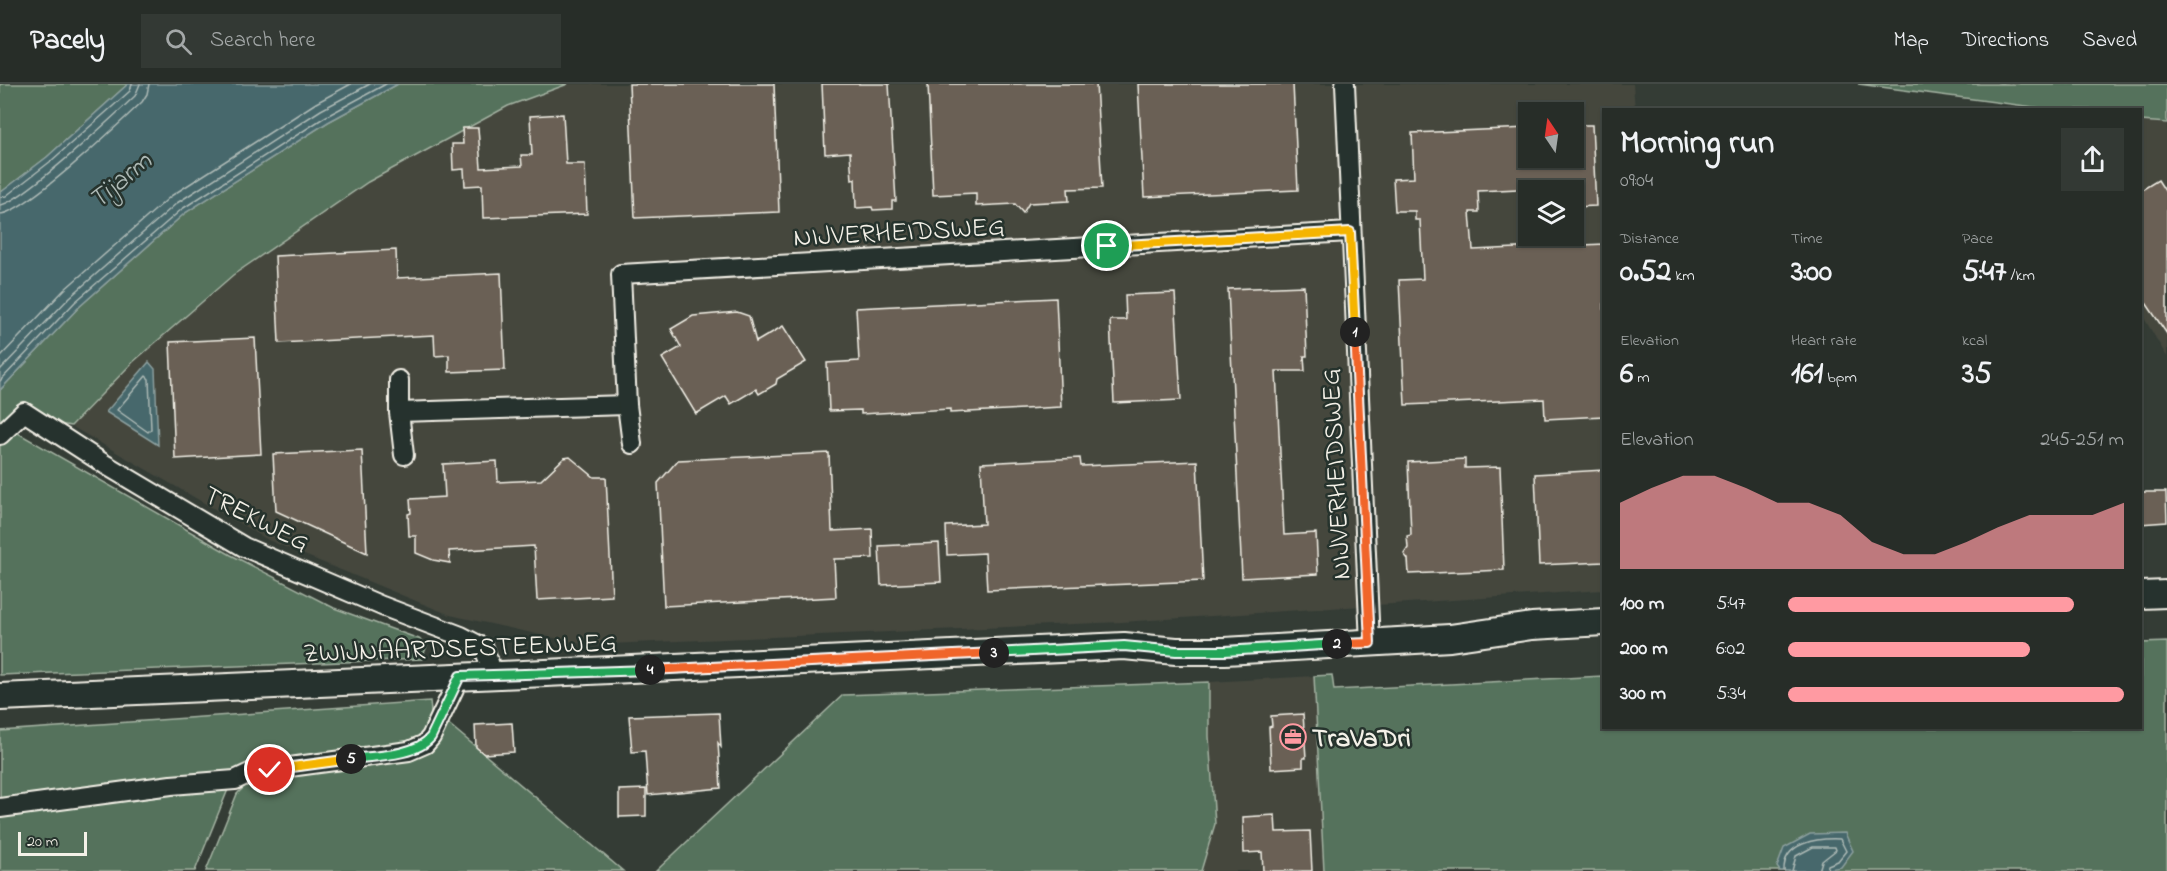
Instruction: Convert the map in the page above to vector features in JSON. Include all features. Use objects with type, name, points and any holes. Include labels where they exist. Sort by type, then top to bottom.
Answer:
[{"type":"main road","points":[[2142,595],[2167,594]]},
{"type":"main road","name":"ZWIJNAARDSESTEENWEG","points":[[0,697],[493,674],[643,670],[1124,646],[1195,651],[1370,643],[1450,638],[1532,626],[1602,622]]},
{"type":"street","name":"NIJVERHEIDSWEG","points":[[1345,84],[1370,643]]},
{"type":"street","name":"NIJVERHEIDSWEG","points":[[632,444],[627,405],[621,274],[1350,232]]},
{"type":"street","points":[[399,380],[399,412],[404,455]]},
{"type":"street","points":[[399,412],[627,405]]},
{"type":"street","name":"TREKWEG","points":[[0,435],[24,412],[106,465],[244,547],[392,610],[461,636],[484,648],[493,674]]},
{"type":"street","points":[[0,808],[171,785],[235,780],[252,772],[409,751],[425,744],[431,737],[460,676]]},
{"type":"shaded area","points":[[568,84],[1633,84],[1635,108],[1602,108],[1602,590],[1122,622],[586,645],[450,615],[268,540],[71,426],[133,362],[233,275],[368,182],[508,106]]},
{"type":"shaded area","points":[[2142,121],[2167,123],[2167,357],[2142,315]]},
{"type":"shaded area","points":[[1332,675],[1344,871],[1201,871],[1215,824],[1209,736],[1209,682]]},
{"type":"green space","points":[[0,84],[128,84],[47,157],[0,193]]},
{"type":"green space","points":[[398,84],[568,84],[508,106],[368,182],[233,275],[133,362],[71,426],[24,418],[16,432],[231,555],[334,608],[419,639],[427,645],[422,659],[0,675],[0,390],[79,307],[185,213],[328,122]]},
{"type":"green space","points":[[1858,84],[2167,84],[2167,123],[2142,121],[2142,108],[2041,108]]},
{"type":"green space","points":[[2167,642],[2167,871],[1324,871],[1314,676],[1332,675],[1334,690],[1602,676],[1602,729],[2142,729],[2142,643]]},
{"type":"green space","points":[[1209,682],[1209,736],[1215,824],[1201,871],[656,871],[843,695]]},
{"type":"green space","points":[[430,701],[429,726],[413,744],[231,782],[195,871],[0,871],[0,731]]},
{"type":"green space","points":[[445,721],[623,871],[206,871],[237,794],[247,784],[257,779],[417,755]]},
{"type":"water","name":"Tijarm","points":[[128,84],[398,84],[328,122],[185,213],[79,307],[0,390],[0,193],[47,157]]},
{"type":"water","points":[[149,362],[155,369],[158,445],[106,412]]},
{"type":"water","points":[[1845,833],[1853,851],[1841,867],[1819,871],[1780,871],[1777,867],[1784,848],[1810,834]]},
{"type":"building","points":[[629,84],[774,84],[779,212],[635,218]]},
{"type":"building","points":[[822,84],[889,84],[896,201],[892,201],[892,209],[856,208],[855,179],[852,180],[850,152],[825,154]]},
{"type":"building","points":[[928,84],[1096,84],[1102,188],[1068,189],[1069,201],[1029,203],[1023,213],[1015,204],[976,206],[976,193],[933,195]]},
{"type":"building","points":[[1138,84],[1293,84],[1298,190],[1144,197]]},
{"type":"building","points":[[563,114],[566,164],[585,164],[587,214],[483,218],[482,185],[465,186],[464,169],[453,170],[452,144],[463,144],[462,128],[478,128],[481,168],[522,166],[521,155],[532,155],[530,116]]},
{"type":"building","points":[[1584,125],[1592,125],[1596,206],[1584,207],[1584,180],[1518,180],[1518,189],[1478,191],[1479,212],[1470,212],[1473,250],[1602,244],[1602,416],[1545,419],[1544,399],[1405,405],[1399,280],[1423,279],[1420,220],[1415,220],[1415,211],[1395,211],[1393,179],[1414,178],[1412,133],[1518,128],[1518,168],[1584,168]]},
{"type":"building","points":[[2158,180],[2167,194],[2167,334],[2142,297],[2142,190]]},
{"type":"building","points":[[396,250],[397,278],[501,273],[505,370],[449,372],[449,355],[435,356],[434,335],[279,343],[275,256]]},
{"type":"building","points":[[1304,286],[1307,356],[1304,356],[1305,371],[1276,371],[1284,535],[1316,533],[1318,574],[1242,578],[1228,289]]},
{"type":"building","points":[[1175,293],[1181,400],[1114,403],[1110,320],[1126,320],[1125,295]]},
{"type":"building","points":[[1056,298],[1061,407],[950,413],[950,409],[861,414],[861,410],[829,411],[827,363],[859,361],[856,308]]},
{"type":"building","points":[[737,312],[749,316],[756,342],[783,326],[806,362],[777,379],[776,384],[759,394],[756,389],[731,404],[726,396],[696,414],[662,358],[681,347],[671,329],[693,316]]},
{"type":"building","points":[[255,338],[261,454],[175,459],[170,342]]},
{"type":"building","points":[[362,450],[367,553],[276,511],[273,454]]},
{"type":"building","points":[[829,453],[832,531],[872,529],[873,558],[834,559],[836,597],[664,606],[658,483],[678,460]]},
{"type":"building","points":[[570,457],[594,477],[606,477],[612,596],[537,600],[534,546],[449,551],[450,563],[433,560],[416,553],[416,536],[409,536],[410,499],[445,497],[443,464],[497,461],[498,482],[541,480],[564,458]]},
{"type":"building","points":[[1080,458],[1081,466],[1197,461],[1203,581],[987,590],[985,553],[947,555],[946,526],[984,524],[981,463]]},
{"type":"building","points":[[1465,459],[1465,468],[1500,467],[1504,570],[1409,574],[1408,559],[1404,554],[1408,548],[1407,536],[1411,535],[1408,462]]},
{"type":"building","points":[[1602,470],[1602,562],[1539,565],[1535,474]]},
{"type":"building","points":[[2142,492],[2166,492],[2167,522],[2142,524]]},
{"type":"building","points":[[939,543],[941,582],[881,585],[879,546]]},
{"type":"building","points":[[719,713],[721,788],[648,795],[645,751],[632,752],[629,716]]},
{"type":"building","points":[[1303,714],[1306,758],[1303,758],[1303,767],[1271,769],[1269,727],[1272,726],[1271,716]]},
{"type":"building","points":[[512,723],[514,752],[484,754],[476,747],[475,725]]},
{"type":"building","points":[[646,789],[646,816],[619,817],[619,790]]},
{"type":"building","points":[[1275,815],[1276,832],[1310,831],[1312,871],[1263,871],[1262,852],[1244,853],[1243,817]]},
{"type":"place","name":"TraVaDri","points":[[1293,737]]},
{"type":"route","points":[[270,770],[409,751],[419,747],[431,737],[460,676],[643,670],[1124,646],[1176,651],[1225,651],[1282,646],[1370,643],[1350,232],[1107,246]]}]
